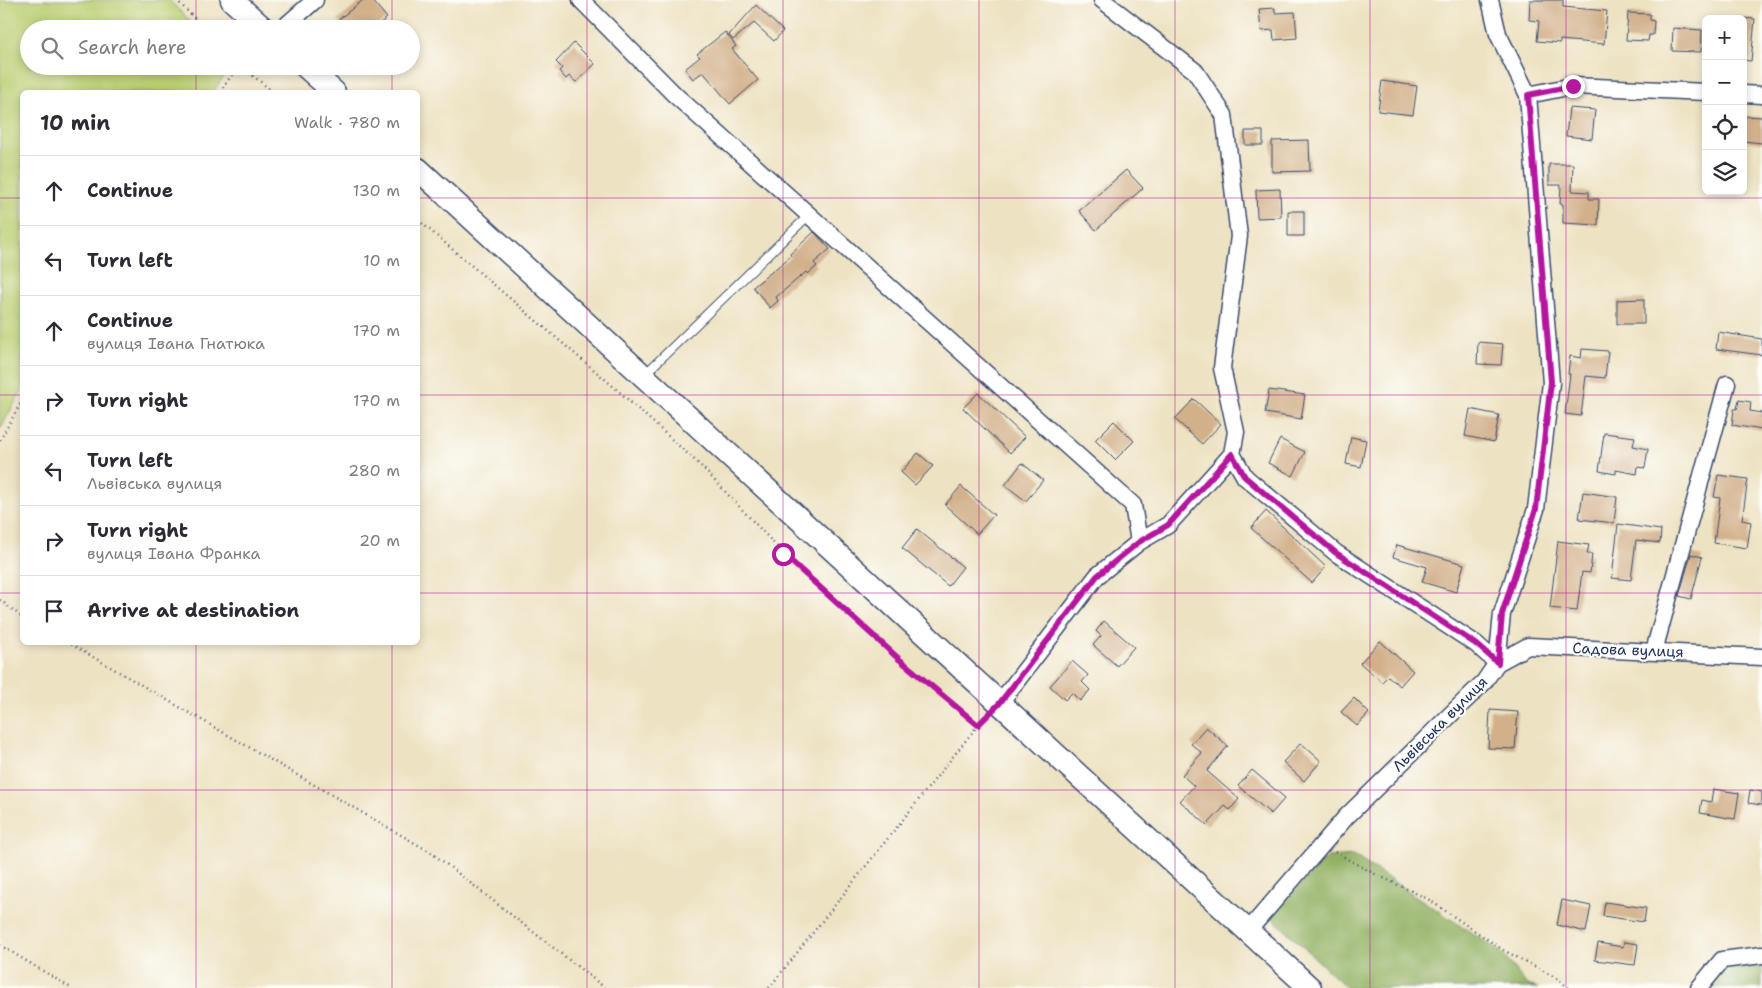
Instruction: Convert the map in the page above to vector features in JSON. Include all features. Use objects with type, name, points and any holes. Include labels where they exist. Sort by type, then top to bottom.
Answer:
[{"type":"street","points":[[232,0],[254,20]]},
{"type":"street","points":[[292,20],[315,0]]},
{"type":"street","points":[[581,0],[675,95],[1133,505],[1139,542]]},
{"type":"street","points":[[999,704],[1097,576],[1139,542],[1168,525],[1232,454],[1236,432],[1222,368],[1239,236],[1224,115],[1195,71],[1102,0]]},
{"type":"street","name":"Львівська вулиця","points":[[1248,931],[1346,817],[1484,682],[1498,663],[1502,614],[1536,509],[1551,382],[1528,95],[1498,34],[1490,0]]},
{"type":"street","points":[[315,75],[332,90]]},
{"type":"street","points":[[1528,95],[1573,86],[1702,92]]},
{"type":"street","points":[[1747,94],[1762,95]]},
{"type":"street","points":[[420,171],[1310,988]]},
{"type":"street","points":[[1654,651],[1727,384]]},
{"type":"street","points":[[1232,454],[1245,477],[1336,553],[1476,644],[1498,663]]},
{"type":"street","name":"Садова вулиця","points":[[1498,663],[1528,646],[1762,657]]},
{"type":"street","points":[[1699,988],[1722,960],[1762,956]]},
{"type":"lane","points":[[643,377],[809,215]]},
{"type":"path","points":[[176,0],[197,20]]},
{"type":"path","points":[[222,90],[233,75]]},
{"type":"path","points":[[251,75],[270,90]]},
{"type":"path","points":[[420,222],[614,386],[700,464],[783,554],[899,659],[978,725]]},
{"type":"path","points":[[0,440],[20,405]]},
{"type":"path","points":[[0,600],[20,615]]},
{"type":"path","points":[[72,645],[432,853],[604,988]]},
{"type":"path","points":[[769,988],[978,725],[999,704]]},
{"type":"path","points":[[1322,845],[1371,872],[1428,899],[1503,950],[1555,977],[1569,988]]},
{"type":"path","points":[[0,945],[71,988]]},
{"type":"green space","points":[[0,0],[169,0],[189,20],[20,20],[20,75],[225,75],[214,90],[20,90],[20,394],[0,429]]},
{"type":"green space","points":[[1353,855],[1501,952],[1527,985],[1538,988],[1347,988],[1270,916],[1328,857]]},
{"type":"green space","points":[[1762,964],[1762,988],[1709,988],[1725,968]]},
{"type":"building","points":[[363,0],[372,0],[387,18],[384,20],[338,20]]},
{"type":"building","points":[[1530,0],[1563,0],[1563,7],[1607,11],[1604,44],[1560,40],[1560,43],[1537,41],[1539,21],[1529,20]]},
{"type":"building","points":[[756,5],[783,31],[774,41],[754,23],[733,40],[729,35]]},
{"type":"building","points":[[1275,8],[1275,13],[1295,12],[1297,38],[1274,40],[1273,30],[1261,31],[1259,9]]},
{"type":"building","points":[[1628,13],[1650,14],[1650,20],[1654,21],[1653,35],[1649,35],[1648,41],[1626,40]]},
{"type":"building","points":[[1747,18],[1755,19],[1751,61],[1747,60]]},
{"type":"building","points":[[1673,28],[1702,30],[1701,52],[1672,51]]},
{"type":"building","points":[[725,32],[736,46],[732,49],[758,80],[730,104],[703,72],[693,79],[685,69],[700,57],[697,54]]},
{"type":"building","points":[[574,43],[595,64],[576,82],[569,76],[566,79],[559,71],[562,68],[556,62]]},
{"type":"building","points":[[1382,81],[1417,86],[1413,115],[1378,111]]},
{"type":"building","points":[[1569,108],[1595,110],[1592,139],[1566,136]]},
{"type":"building","points":[[1747,116],[1762,117],[1762,143],[1747,141]]},
{"type":"building","points":[[1245,131],[1263,131],[1263,145],[1245,145]]},
{"type":"building","points":[[1309,140],[1310,171],[1272,172],[1272,141]]},
{"type":"building","points":[[1549,164],[1573,164],[1572,191],[1589,192],[1589,199],[1599,199],[1598,225],[1563,223],[1563,204],[1560,204],[1561,185],[1549,185]]},
{"type":"building","points":[[1126,170],[1143,188],[1096,230],[1079,211]]},
{"type":"building","points":[[1280,189],[1281,217],[1257,218],[1256,190]]},
{"type":"building","points":[[1288,211],[1304,211],[1304,236],[1288,236]]},
{"type":"building","points":[[814,232],[830,249],[814,263],[817,266],[808,274],[806,272],[776,297],[778,301],[770,308],[753,287],[791,256],[790,254]]},
{"type":"building","points":[[1644,299],[1644,324],[1617,324],[1617,300]]},
{"type":"building","points":[[1718,332],[1762,339],[1762,355],[1716,349]]},
{"type":"building","points":[[1478,342],[1503,344],[1501,365],[1477,364]]},
{"type":"building","points":[[1582,349],[1608,351],[1605,378],[1586,376],[1581,416],[1565,414],[1570,374],[1568,374],[1570,356],[1581,358]]},
{"type":"building","points":[[1269,390],[1305,395],[1301,419],[1265,413]]},
{"type":"building","points":[[978,393],[1025,437],[1010,453],[963,408]]},
{"type":"building","points":[[1194,399],[1221,424],[1202,444],[1175,419]]},
{"type":"building","points":[[1739,400],[1751,402],[1750,411],[1762,413],[1762,430],[1732,425],[1734,409],[1737,409]]},
{"type":"building","points":[[1470,409],[1499,415],[1494,442],[1465,436]]},
{"type":"building","points":[[1114,421],[1134,441],[1115,460],[1095,440]]},
{"type":"building","points":[[1604,433],[1635,437],[1633,446],[1648,449],[1645,468],[1638,467],[1637,474],[1616,470],[1616,474],[1599,471]]},
{"type":"building","points":[[1351,437],[1366,440],[1361,467],[1346,464]]},
{"type":"building","points":[[1280,439],[1305,452],[1293,476],[1268,463]]},
{"type":"building","points":[[918,453],[933,466],[915,485],[901,472]]},
{"type":"building","points":[[1022,463],[1043,480],[1026,501],[1005,485]]},
{"type":"building","points":[[1718,475],[1748,479],[1742,520],[1751,522],[1747,548],[1714,543],[1720,498],[1714,497]]},
{"type":"building","points":[[961,486],[994,515],[977,534],[945,505]]},
{"type":"building","points":[[1583,492],[1617,497],[1614,523],[1579,519]]},
{"type":"building","points":[[1266,511],[1326,567],[1312,583],[1251,528]]},
{"type":"building","points":[[1618,524],[1661,530],[1660,543],[1636,540],[1631,580],[1612,578]]},
{"type":"building","points":[[917,529],[963,567],[948,586],[902,548]]},
{"type":"building","points":[[1558,541],[1589,545],[1587,554],[1592,554],[1590,573],[1582,572],[1577,611],[1550,608]]},
{"type":"building","points":[[1397,545],[1464,564],[1456,592],[1422,582],[1427,567],[1393,557]]},
{"type":"building","points":[[1691,554],[1702,557],[1691,599],[1679,596]]},
{"type":"building","points":[[1104,621],[1134,647],[1117,666],[1093,645],[1101,636],[1096,631]]},
{"type":"building","points":[[1380,641],[1413,671],[1400,686],[1388,676],[1382,682],[1360,663]]},
{"type":"building","points":[[1072,661],[1088,675],[1082,682],[1090,690],[1080,701],[1072,693],[1065,700],[1050,686]]},
{"type":"building","points":[[1354,698],[1369,713],[1357,726],[1341,712]]},
{"type":"building","points":[[1490,710],[1518,712],[1515,749],[1488,748]]},
{"type":"building","points":[[1206,727],[1228,746],[1207,771],[1239,799],[1230,810],[1225,806],[1207,825],[1180,801],[1194,786],[1182,775],[1202,753],[1191,744]]},
{"type":"building","points":[[1301,743],[1321,761],[1304,781],[1283,762]]},
{"type":"building","points":[[1252,770],[1285,798],[1271,814],[1238,786]]},
{"type":"building","points":[[1713,789],[1739,793],[1735,819],[1700,813],[1702,800],[1711,802]]},
{"type":"building","points":[[1750,790],[1762,792],[1762,805],[1748,803]]},
{"type":"building","points":[[1562,900],[1591,906],[1586,932],[1557,925]]},
{"type":"building","points":[[1605,902],[1646,908],[1644,922],[1603,916]]},
{"type":"building","points":[[1624,942],[1638,944],[1635,965],[1595,960],[1598,943],[1623,947]]},
{"type":"route","points":[[783,554],[899,659],[978,725],[986,714],[999,704],[1097,576],[1139,542],[1168,525],[1232,454],[1245,477],[1336,553],[1476,644],[1498,663],[1502,614],[1536,509],[1551,382],[1528,95],[1573,86]]}]
